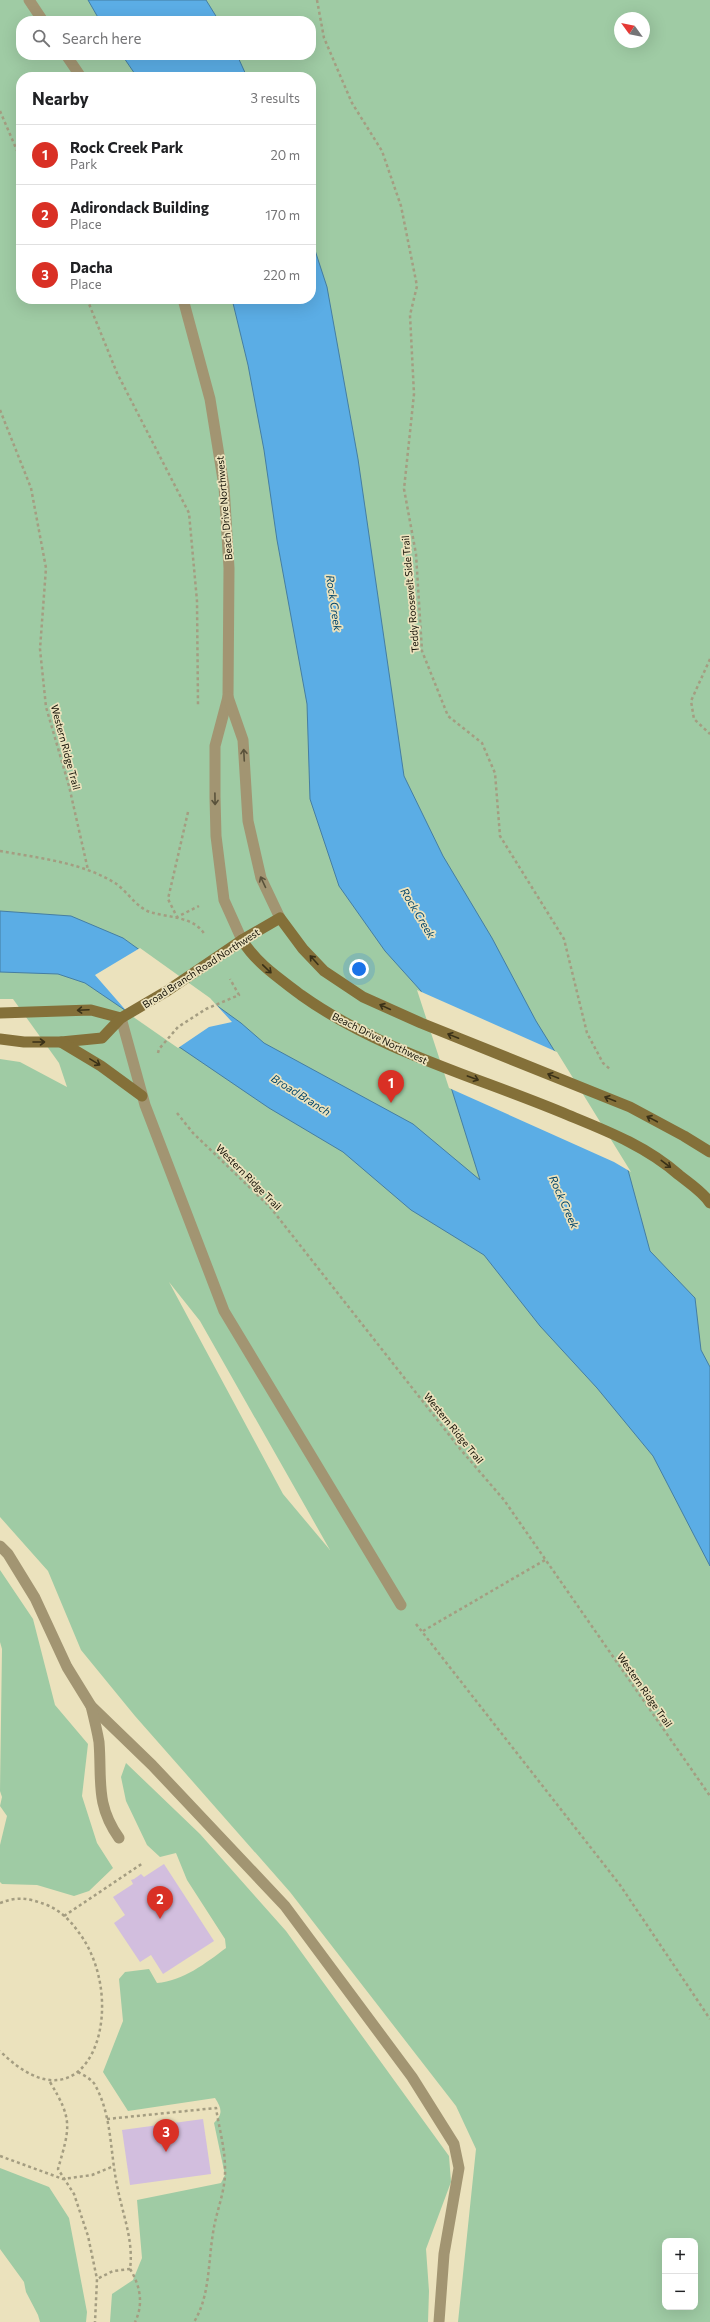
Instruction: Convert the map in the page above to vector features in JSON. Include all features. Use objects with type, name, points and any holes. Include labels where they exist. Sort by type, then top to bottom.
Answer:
[{"type":"main road","name":"Broad Branch Road Northwest","points":[[0,1039],[24,1042],[61,1042],[102,1038],[125,1016],[189,976],[242,940],[280,918]]},
{"type":"main road","name":"Beach Drive Northwest","points":[[280,918],[303,949],[324,971],[363,997],[420,1023],[630,1108],[684,1136],[710,1152]]},
{"type":"main road","name":"Beach Drive Northwest","points":[[242,940],[250,953],[271,973],[318,1006],[348,1024],[436,1065],[548,1107],[633,1143],[666,1164],[710,1201]]},
{"type":"main road","points":[[0,1013],[91,1010],[125,1016]]},
{"type":"main road","points":[[61,1042],[101,1066],[142,1096]]},
{"type":"street","points":[[29,0],[40,16]]},
{"type":"street","points":[[69,60],[78,72]]},
{"type":"street","name":"Beach Drive Northwest","points":[[184,304],[210,399],[224,486],[229,568],[228,697],[215,746],[216,836],[224,900],[242,940]]},
{"type":"street","name":"Beach Drive Northwest","points":[[228,697],[243,740],[248,821],[260,878],[280,918]]},
{"type":"street","points":[[125,1016],[142,1096],[224,1311],[401,1605]]},
{"type":"street","points":[[0,1546],[8,1554],[35,1598],[67,1667],[91,1706],[152,1764],[285,1906],[412,2077],[454,2144],[459,2168],[444,2254],[439,2322]]},
{"type":"street","points":[[91,1706],[99,1742],[100,1786],[108,1822],[119,1838]]},
{"type":"path","name":"Teddy Roosevelt Side Trail","points":[[317,0],[324,38],[352,103],[382,151],[401,206],[417,286],[410,315],[414,394],[404,489],[416,554],[422,651],[448,716],[482,743],[495,773],[500,836],[564,939],[587,1033],[603,1063],[615,1073]]},
{"type":"path","points":[[0,112],[16,149]]},
{"type":"path","points":[[90,304],[117,373],[189,513],[197,601],[198,710]]},
{"type":"path","name":"Western Ridge Trail","points":[[0,410],[31,488],[46,568],[40,648],[46,707],[69,786],[88,871]]},
{"type":"path","points":[[710,659],[691,701],[694,719],[710,734]]},
{"type":"path","points":[[177,917],[168,899],[189,808]]},
{"type":"path","points":[[0,851],[62,863],[88,871],[115,883],[149,912],[177,917],[200,926]]},
{"type":"path","points":[[177,917],[202,904]]},
{"type":"path","points":[[159,1049],[178,1027],[216,1004],[240,995]]},
{"type":"path","name":"Western Ridge Trail","points":[[175,1110],[193,1133],[270,1207],[451,1438],[504,1500],[710,1796]]},
{"type":"path","points":[[422,1631],[545,1560]]},
{"type":"path","points":[[401,1605],[620,1885],[710,2019]]},
{"type":"path","points":[[64,1916],[143,1863]]},
{"type":"path","points":[[0,1903],[14,1898],[35,1901],[54,1908],[64,1916],[87,1944],[96,1962],[102,1989],[103,2015],[99,2039],[89,2058],[78,2072],[65,2078],[50,2082]]},
{"type":"path","points":[[0,2051],[14,2065],[50,2082],[61,2100],[69,2122],[58,2169],[77,2201],[88,2236],[97,2279],[95,2322]]},
{"type":"path","points":[[78,2072],[94,2083],[107,2119],[117,2186],[126,2218],[130,2247],[130,2269],[138,2282],[140,2296],[135,2322]]},
{"type":"path","points":[[107,2119],[216,2108],[225,2168],[223,2194],[213,2232],[205,2294],[201,2312],[194,2322]]},
{"type":"path","points":[[0,2156],[63,2178],[92,2174],[114,2166]]},
{"type":"path","points":[[97,2279],[113,2271],[130,2269]]},
{"type":"green space","points":[[0,0],[710,0],[710,2322],[458,2322],[476,2149],[456,2106],[290,1892],[135,1716],[81,1650],[48,1571],[0,1517],[0,1059],[20,1062],[67,1087],[59,1063],[13,999],[0,999]],"holes":[[[169,1282],[200,1321],[330,1550],[283,1494]]]},
{"type":"green space","points":[[0,1570],[33,1619],[55,1705],[88,1744],[82,1796],[97,1843],[113,1868],[89,1891],[74,1896],[37,1885],[2,1884],[0,1882],[0,1845],[7,1816],[0,1806],[2,1797],[0,1791],[2,1649],[0,1642]]},
{"type":"green space","points":[[126,1763],[200,1834],[286,1931],[449,2156],[451,2182],[426,2249],[429,2291],[428,2322],[110,2322],[112,2294],[133,2280],[142,2258],[137,2200],[221,2183],[225,2175],[214,2123],[220,2114],[220,2108],[215,2098],[128,2111],[103,2072],[123,2021],[119,1979],[125,1972],[149,1969],[157,1983],[167,1982],[194,1970],[226,1948],[225,1939],[187,1880],[176,1853],[160,1857],[147,1845],[126,1801],[121,1777]]},
{"type":"green space","points":[[0,2168],[49,2187],[69,2218],[87,2312],[86,2322],[40,2322],[26,2292],[24,2282],[0,2249]]},
{"type":"water","points":[[88,0],[206,0],[216,16],[97,16]]},
{"type":"water","points":[[125,60],[239,60],[245,72],[134,72]]},
{"type":"water","points":[[316,253],[327,287],[358,459],[404,776],[443,856],[492,938],[536,1021],[628,1170],[650,1251],[695,1298],[701,1350],[710,1367],[710,1566],[653,1456],[597,1388],[540,1326],[484,1255],[411,1210],[343,1152],[269,1108],[85,983],[58,974],[0,972],[0,911],[71,916],[123,938],[241,1023],[264,1043],[413,1124],[480,1180],[421,991],[385,951],[339,886],[310,799],[307,704],[277,540],[264,450],[248,365],[233,304],[316,304]]},
{"type":"pier","points":[[140,948],[210,998],[232,1022],[209,1027],[178,1048],[129,1014],[95,975]]},
{"type":"pier","points":[[417,990],[557,1052],[631,1172],[614,1162],[449,1088]]},
{"type":"building","points":[[164,1864],[214,1941],[163,1974],[151,1955],[140,1962],[114,1923],[125,1915],[113,1897],[133,1884],[131,1880],[141,1874],[144,1877]]},
{"type":"building","points":[[203,2119],[211,2174],[130,2185],[122,2130]]},
{"type":"place","name":"Rock Creek Park","points":[[391,1103]]},
{"type":"place","name":"Adirondack Building","points":[[160,1919]]},
{"type":"place","name":"Dacha","points":[[166,2152]]},
{"type":"water label","name":"Rock Creek","points":[[334,603]]},
{"type":"water label","name":"Rock Creek","points":[[418,913]]},
{"type":"water label","name":"Broad Branch","points":[[301,1095]]},
{"type":"water label","name":"Rock Creek","points":[[564,1202]]}]
